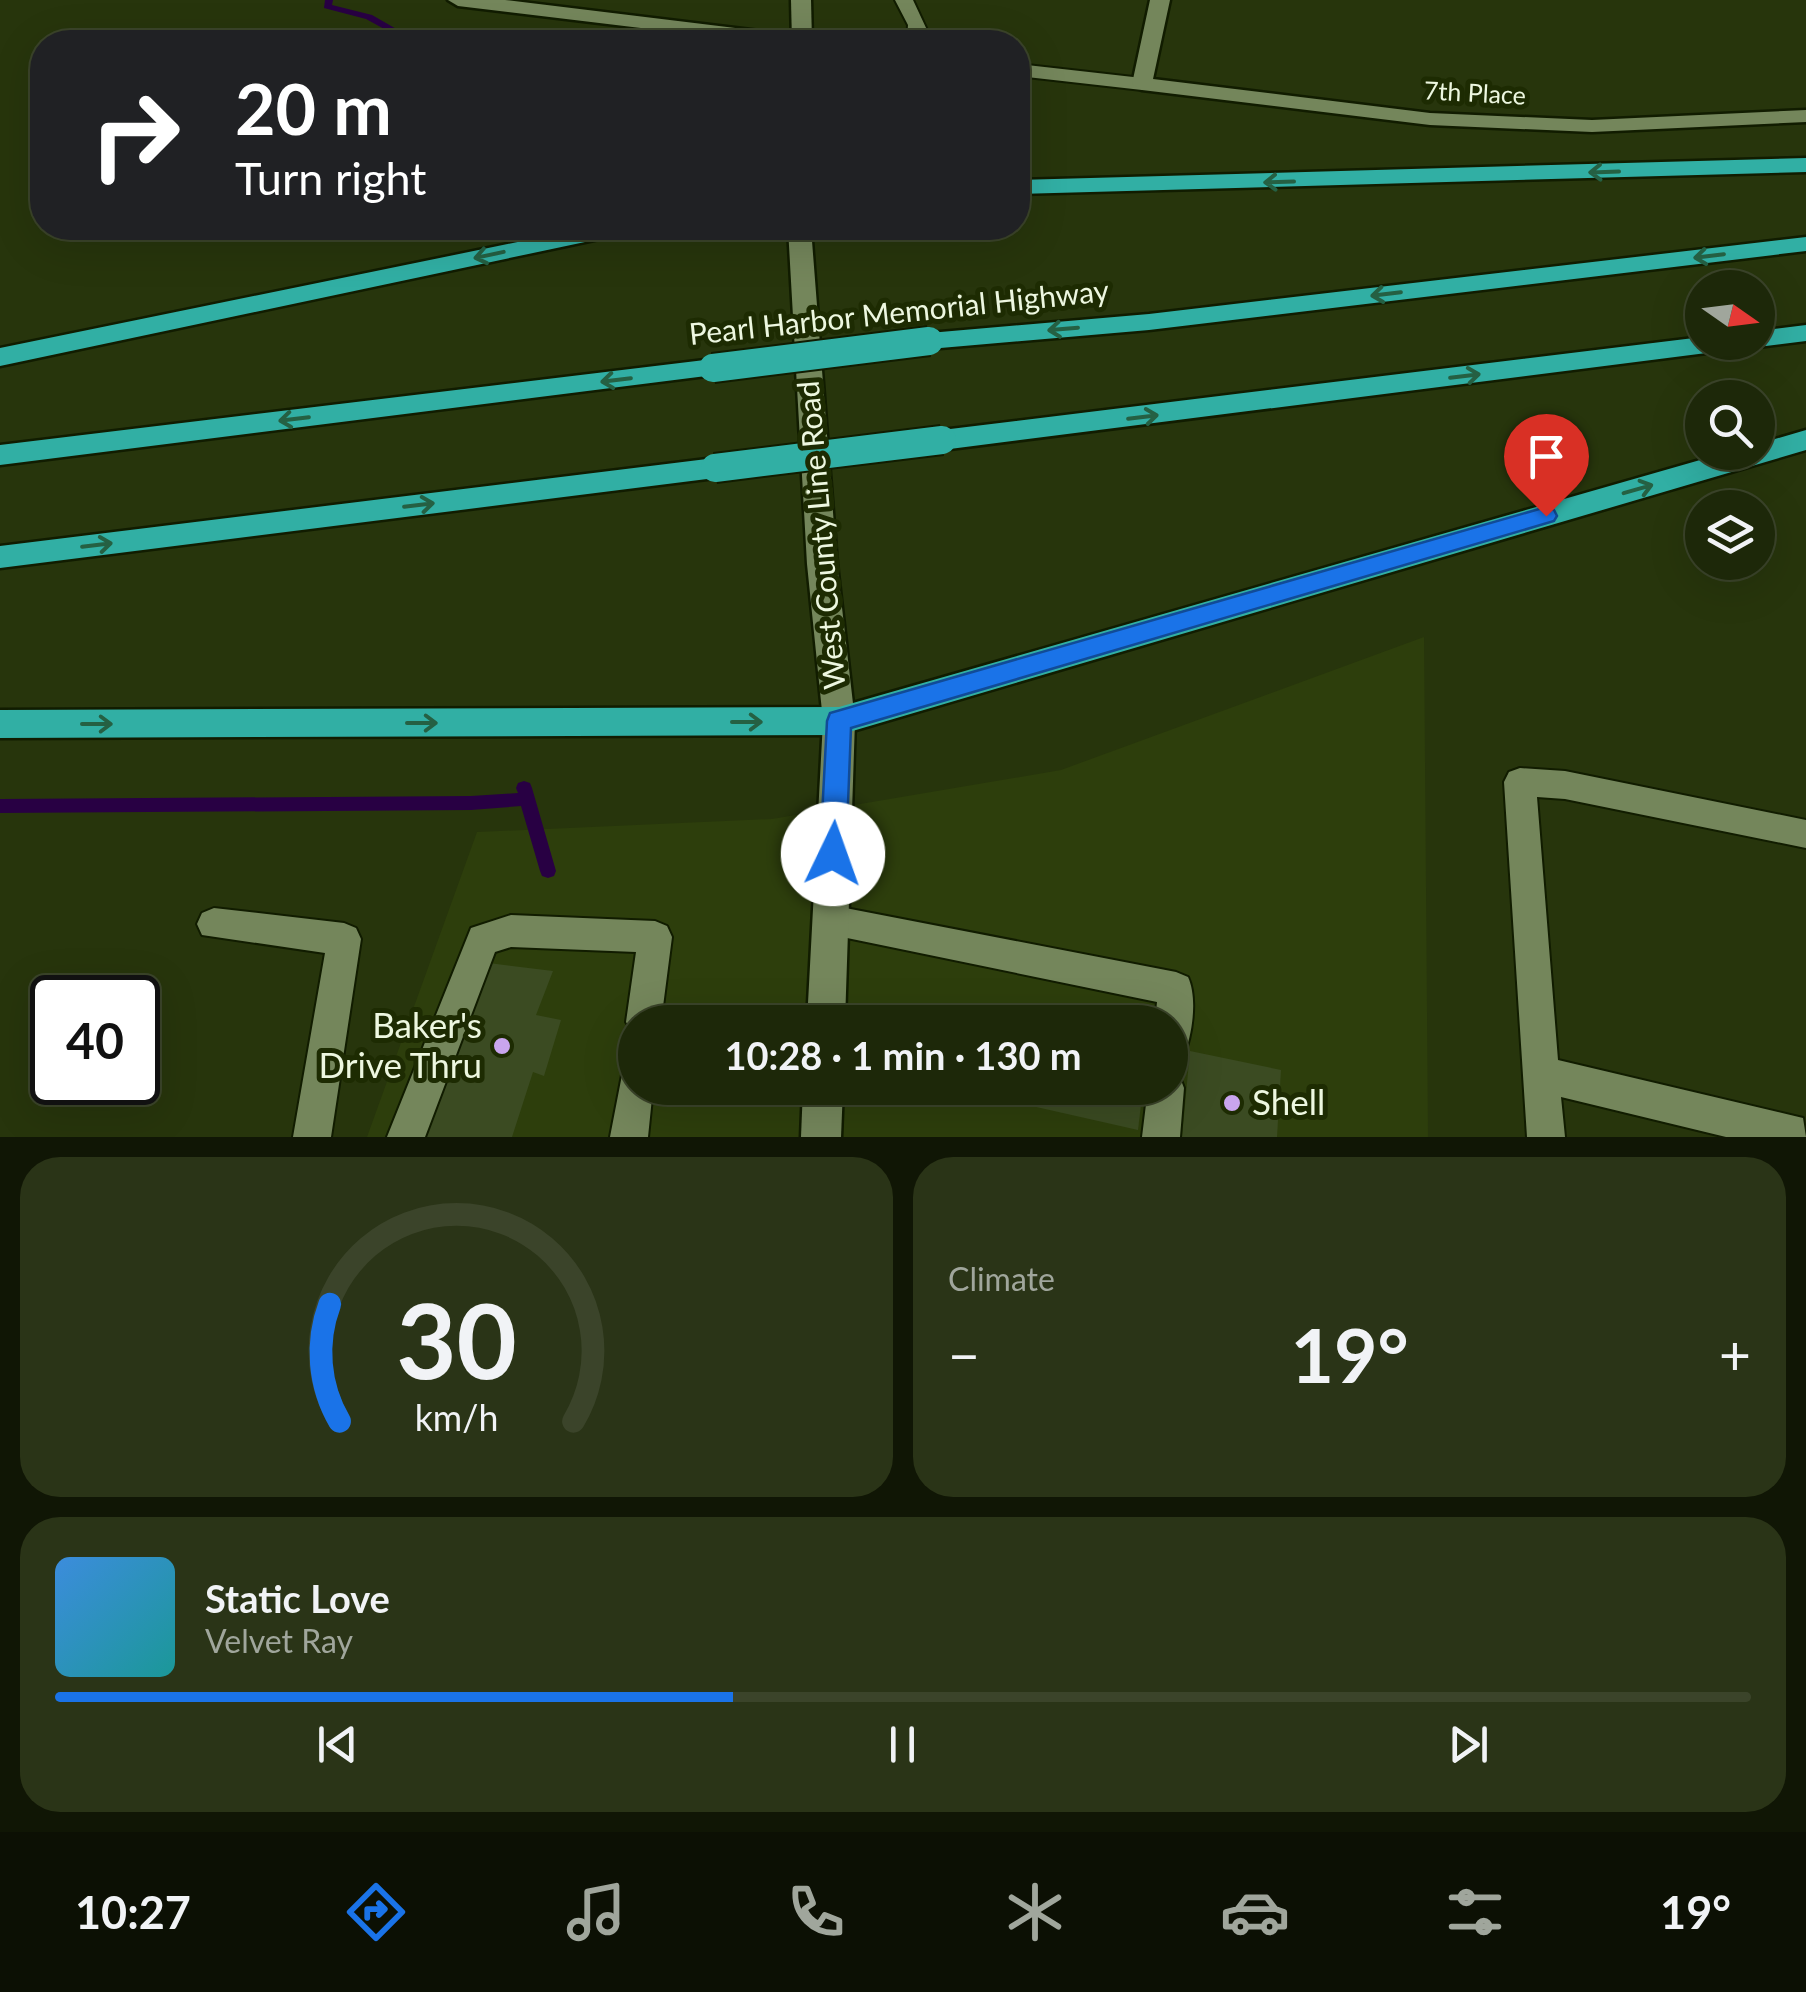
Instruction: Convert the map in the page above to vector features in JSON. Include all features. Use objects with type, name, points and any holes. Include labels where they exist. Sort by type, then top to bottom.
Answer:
[{"type":"highway","points":[[1030,187],[1806,165]]},
{"type":"highway","points":[[0,357],[561,240]]},
{"type":"highway","name":"Pearl Harbor Memorial Highway","points":[[0,456],[929,342],[1148,322],[1806,244]]},
{"type":"highway","points":[[1775,337],[1806,333]]},
{"type":"highway","points":[[0,558],[1685,348]]},
{"type":"highway","points":[[0,724],[839,721],[1806,440]]},
{"type":"street","points":[[458,0],[704,30]]},
{"type":"street","points":[[801,0],[802,30]]},
{"type":"street","points":[[1142,84],[1160,0]]},
{"type":"street","name":"7th Place","points":[[1142,84],[1430,119],[1592,126],[1806,116]]},
{"type":"street","name":"West County Line Road","points":[[800,240],[822,564],[839,721],[827,1005]]},
{"type":"street","points":[[822,1137],[823,1105]]},
{"type":"lane","points":[[904,0],[906,11],[917,21],[919,30]]},
{"type":"lane","points":[[1030,71],[1142,84]]},
{"type":"lane","points":[[1546,1137],[1520,782],[1565,786],[1806,834]]},
{"type":"lane","points":[[830,921],[1176,989],[1174,1005]]},
{"type":"lane","points":[[214,924],[344,939],[312,1137]]},
{"type":"lane","points":[[406,1137],[483,939],[510,930],[655,937],[646,1005]]},
{"type":"lane","points":[[1541,1074],[1804,1137]]},
{"type":"lane","points":[[629,1137],[633,1105]]},
{"type":"lane","points":[[1161,1137],[1164,1105]]},
{"type":"shaded area","points":[[1424,637],[1428,1137],[367,1137],[477,832],[772,819],[1061,770]]},
{"type":"building","name":"Baker's Drive Thru","points":[[481,962],[553,971],[536,1015],[561,1020],[544,1076],[533,1072],[512,1137],[417,1137]]},
{"type":"building","name":"Shell","points":[[1190,1051],[1281,1070],[1277,1137],[1182,1137],[1188,1105]]},
{"type":"building","points":[[1027,1105],[1141,1105],[1138,1130]]},
{"type":"waterway","points":[[329,0],[327,6],[369,17],[392,30]]},
{"type":"waterway","points":[[524,788],[548,871]]},
{"type":"waterway","points":[[0,806],[471,803],[527,799]]},
{"type":"place","name":"Baker's Drive Thru","points":[[502,1046]]},
{"type":"place","name":"Shell","points":[[1232,1103]]},
{"type":"route","points":[[833,854],[839,721],[1546,516]]}]
